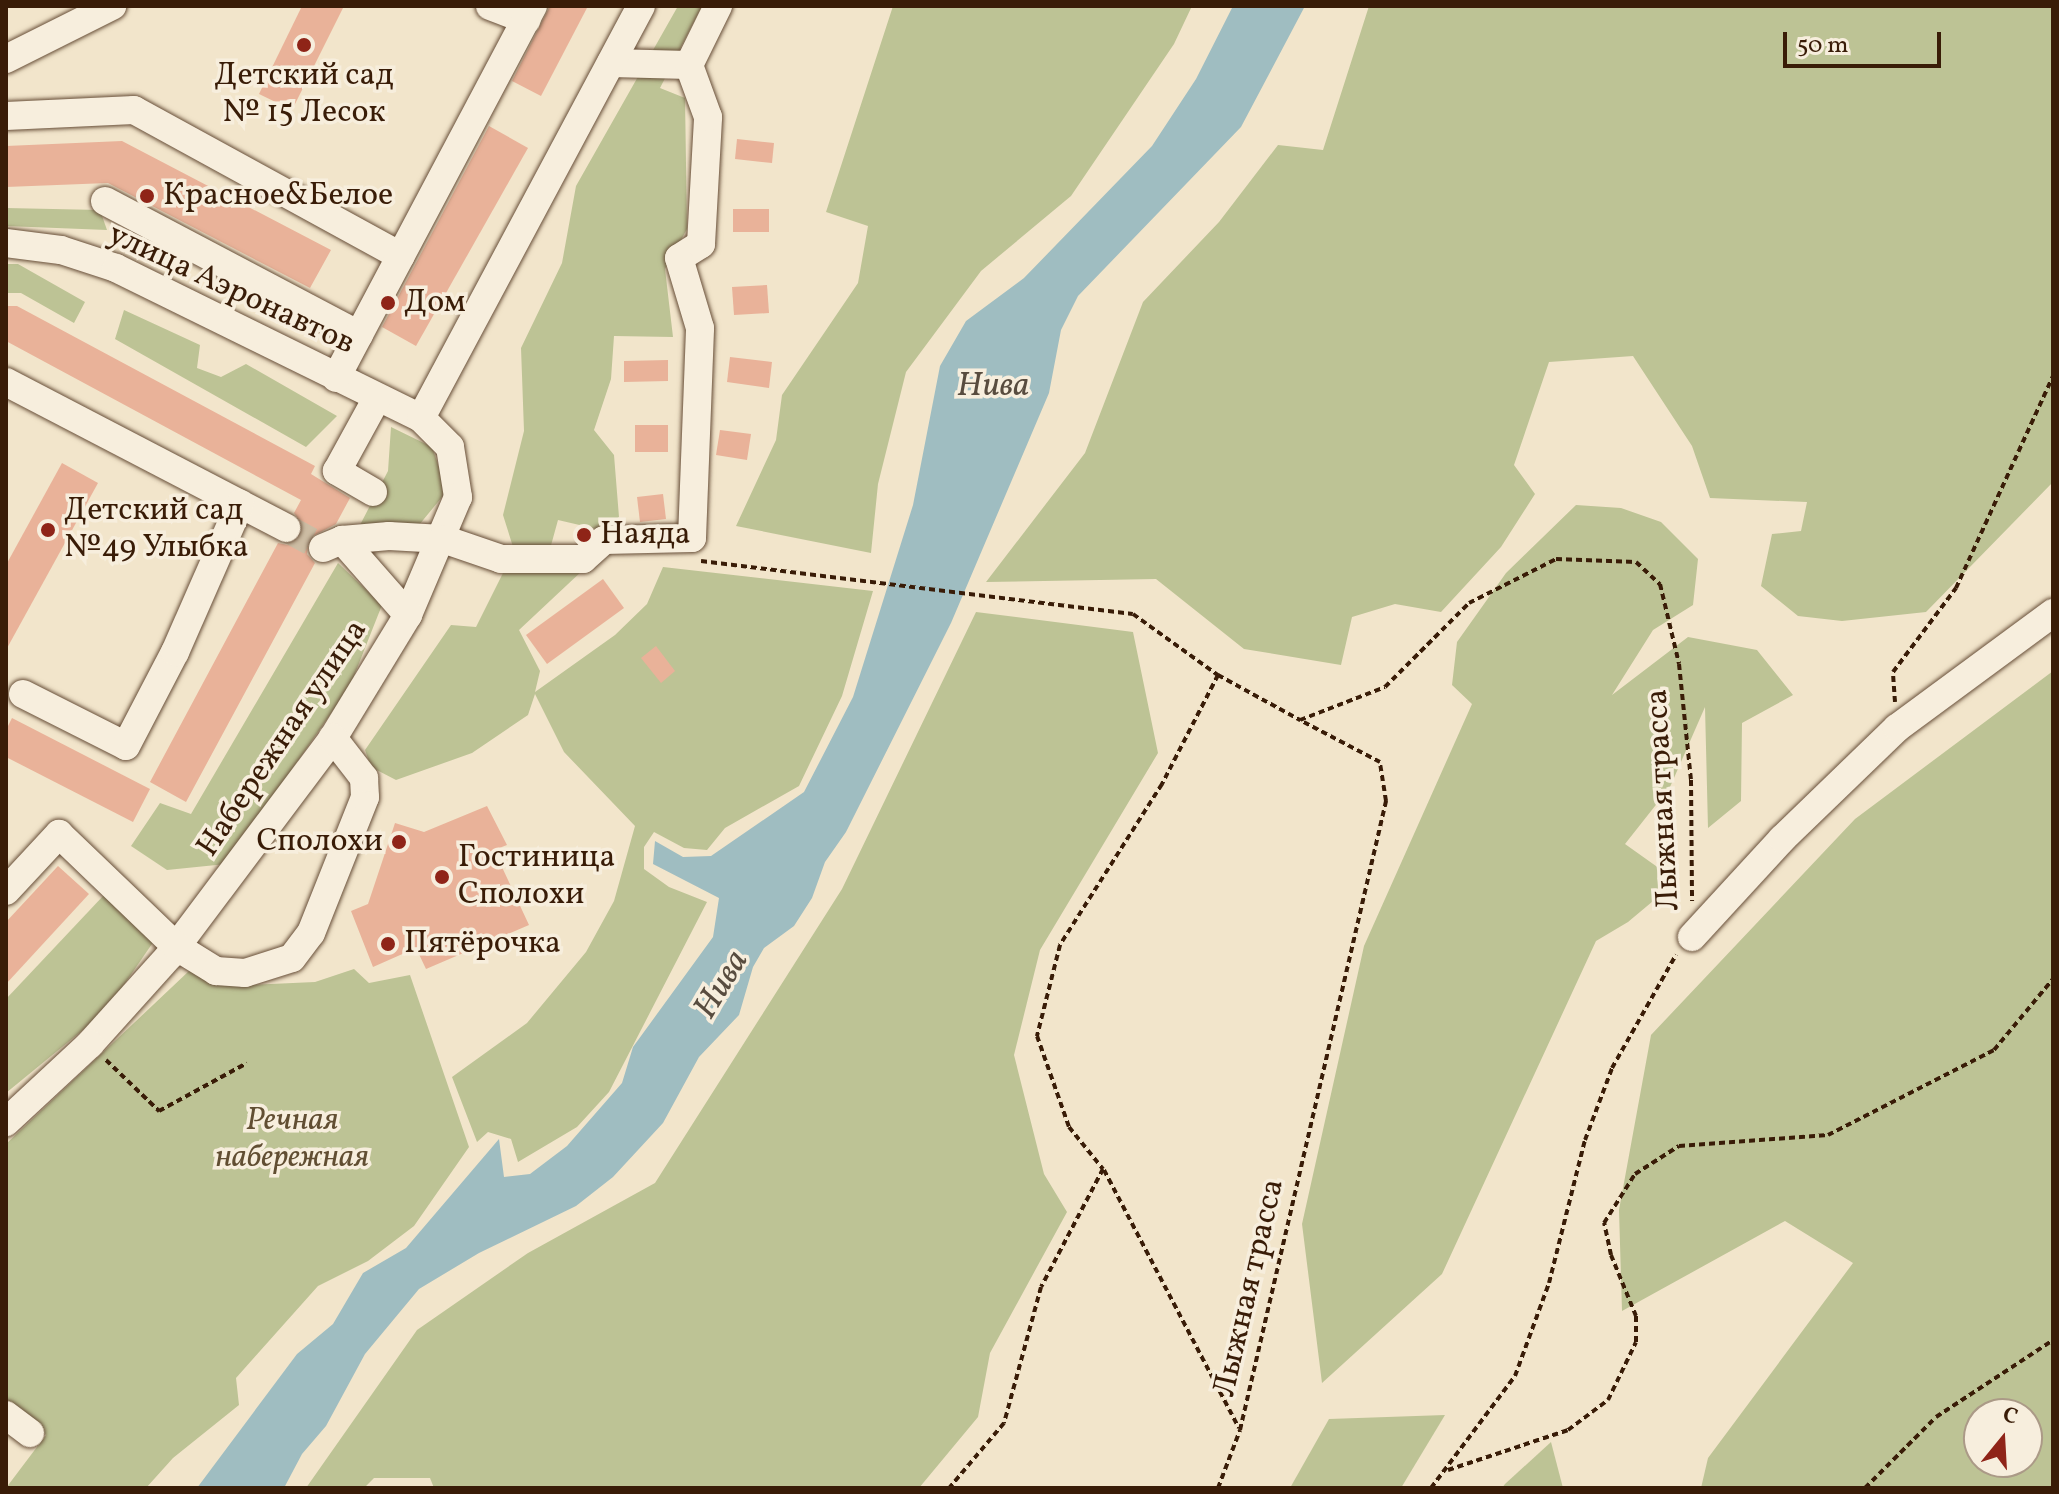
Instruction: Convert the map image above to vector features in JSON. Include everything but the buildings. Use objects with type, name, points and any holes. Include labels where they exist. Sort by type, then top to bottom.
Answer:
[{"type":"street","points":[[6,59],[112,6]]},
{"type":"street","points":[[336,378],[530,13],[490,6]]},
{"type":"street","points":[[421,418],[641,6]]},
{"type":"street","points":[[408,615],[332,544],[443,539],[501,559],[583,559],[604,540],[693,549],[700,328],[679,258],[701,244],[708,117],[689,65],[718,6]]},
{"type":"street","points":[[611,63],[689,65]]},
{"type":"street","points":[[6,116],[134,110],[401,256]]},
{"type":"street","points":[[105,201],[359,335]]},
{"type":"street","name":"улица Аэронавтов","points":[[6,243],[61,250],[116,268],[421,418]]},
{"type":"street","points":[[6,382],[286,528]]},
{"type":"street","points":[[373,492],[337,471],[377,398]]},
{"type":"street","name":"Набережная улица","points":[[6,1122],[90,1044],[177,947],[333,738],[408,615],[443,539],[458,497],[450,447],[421,418]]},
{"type":"street","points":[[23,694],[126,746],[175,652],[240,504]]},
{"type":"street","points":[[1692,937],[1782,839],[1897,728],[2053,613]]},
{"type":"street","points":[[6,891],[59,834],[177,947],[216,971],[245,973],[292,958],[311,933],[365,797],[364,778],[333,738]]},
{"type":"street","points":[[6,1415],[30,1433]]},
{"type":"path","points":[[1897,728],[1893,672],[1956,588],[2053,376]]},
{"type":"path","name":"Лыжная трасса","points":[[693,549],[1133,614],[1218,675],[1380,762],[1386,801],[1240,1430],[1218,1488]]},
{"type":"path","name":"Лыжная трасса","points":[[1300,720],[1385,687],[1469,603],[1556,559],[1636,562],[1660,584],[1679,664],[1691,780],[1692,937],[1666,966],[1612,1068],[1585,1140],[1549,1283],[1515,1376],[1431,1488]]},
{"type":"path","points":[[1218,675],[1162,784],[1060,945],[1037,1036],[1069,1127],[1103,1169],[1240,1430]]},
{"type":"path","points":[[1446,1470],[1568,1430],[1608,1400],[1636,1342],[1636,1316],[1611,1255],[1604,1223],[1635,1174],[1679,1146],[1828,1135],[1994,1050],[2053,979]]},
{"type":"path","points":[[90,1044],[159,1111],[247,1063]]},
{"type":"path","points":[[949,1488],[1004,1423],[1041,1287],[1103,1169]]},
{"type":"path","points":[[1865,1488],[1936,1417],[2053,1340]]},
{"type":"green space","points":[[678,6],[702,6],[660,88],[685,98],[687,229],[665,269],[673,337],[614,336],[611,379],[594,430],[614,455],[619,517],[601,530],[558,520],[550,549],[514,550],[503,515],[524,431],[521,348],[562,263],[576,186]]},
{"type":"green space","points":[[893,6],[1192,6],[1174,44],[1071,196],[981,271],[906,372],[878,484],[871,553],[736,526],[776,440],[782,395],[858,283],[868,226],[826,212]]},
{"type":"green space","points":[[1369,6],[2053,6],[2053,482],[1926,612],[1842,621],[1798,616],[1761,586],[1772,534],[1801,531],[1807,502],[1710,498],[1692,446],[1633,356],[1549,362],[1514,465],[1535,494],[1501,547],[1441,612],[1395,604],[1352,617],[1341,665],[1244,649],[1156,579],[986,582],[1085,453],[1143,302],[1219,222],[1278,145],[1323,150]]},
{"type":"green space","points":[[6,208],[100,210],[107,230],[6,226]]},
{"type":"green space","points":[[6,264],[18,264],[85,302],[74,323],[21,293],[6,293]]},
{"type":"green space","points":[[124,310],[200,345],[197,368],[221,377],[246,364],[337,416],[306,447],[115,339]]},
{"type":"green space","points":[[391,427],[432,447],[447,491],[419,525],[360,525],[388,471]]},
{"type":"green space","points":[[1576,505],[1621,508],[1661,522],[1698,559],[1693,605],[1653,630],[1612,695],[1688,637],[1757,650],[1793,695],[1742,723],[1741,801],[1708,828],[1705,707],[1670,787],[1625,844],[1677,881],[1628,922],[1596,941],[1442,1274],[1322,1383],[1302,1224],[1364,946],[1472,704],[1452,685],[1457,642],[1506,573]]},
{"type":"green space","points":[[338,563],[382,605],[350,686],[226,864],[167,870],[131,846],[160,803],[191,814]]},
{"type":"green space","points":[[663,567],[873,591],[842,696],[799,786],[725,828],[707,850],[684,848],[654,832],[644,847],[644,869],[669,887],[707,902],[609,1092],[577,1127],[518,1162],[511,1139],[488,1132],[477,1142],[452,1077],[527,1023],[586,952],[614,901],[635,826],[564,752],[535,694],[528,715],[472,753],[396,780],[371,767],[365,750],[451,625],[476,627],[504,571],[583,570],[519,630],[540,671],[535,692],[615,635],[647,604]]},
{"type":"green space","points":[[976,612],[1133,632],[1158,753],[1040,950],[1014,1055],[1044,1174],[1067,1212],[990,1353],[978,1417],[919,1488],[434,1488],[430,1478],[374,1478],[364,1488],[306,1488],[417,1330],[528,1253],[655,1183],[842,889]]},
{"type":"green space","points":[[2053,671],[2053,1488],[1701,1488],[1708,1458],[1853,1263],[1785,1221],[1622,1311],[1619,1210],[1651,1035],[1855,819]]},
{"type":"green space","points":[[104,895],[154,941],[106,1011],[6,1093],[6,999]]},
{"type":"green space","name":"Речная набережная","points":[[354,969],[369,983],[410,975],[469,1147],[414,1226],[368,1261],[318,1286],[236,1378],[239,1405],[173,1458],[146,1488],[6,1488],[46,1435],[6,1400],[6,1144],[190,970],[225,986],[315,982]]},
{"type":"green space","points":[[1445,1415],[1401,1488],[1290,1488],[1329,1419]]},
{"type":"green space","points":[[1551,1442],[1563,1488],[1502,1488],[1505,1484]]},
{"type":"water","name":"Нива","points":[[1233,6],[1305,6],[1241,127],[1078,296],[1061,330],[1049,393],[951,623],[846,832],[825,862],[812,898],[794,926],[764,948],[753,967],[739,1015],[699,1057],[663,1123],[613,1177],[576,1206],[479,1253],[419,1289],[365,1354],[326,1426],[302,1454],[284,1488],[197,1488],[297,1354],[333,1324],[363,1273],[406,1248],[499,1139],[504,1177],[530,1174],[567,1146],[622,1083],[633,1047],[713,937],[719,898],[653,864],[655,841],[683,857],[711,856],[804,792],[853,697],[913,505],[940,366],[966,321],[1024,278],[1152,146],[1196,79]]},
{"type":"tunnel","points":[[286,528],[323,548]]},
{"type":"place","name":"Детский сад № 15 Лесок","points":[[304,45]]},
{"type":"place","name":"Красное&Белое","points":[[147,196]]},
{"type":"place","name":"Дом","points":[[388,303]]},
{"type":"place","name":"Детский сад №49 Улыбка","points":[[48,530]]},
{"type":"place","name":"Наяда","points":[[584,535]]},
{"type":"place","name":"Сполохи","points":[[399,842]]},
{"type":"place","name":"Гостиница Сполохи","points":[[442,877]]},
{"type":"place","name":"Пятёрочка","points":[[388,944]]}]
